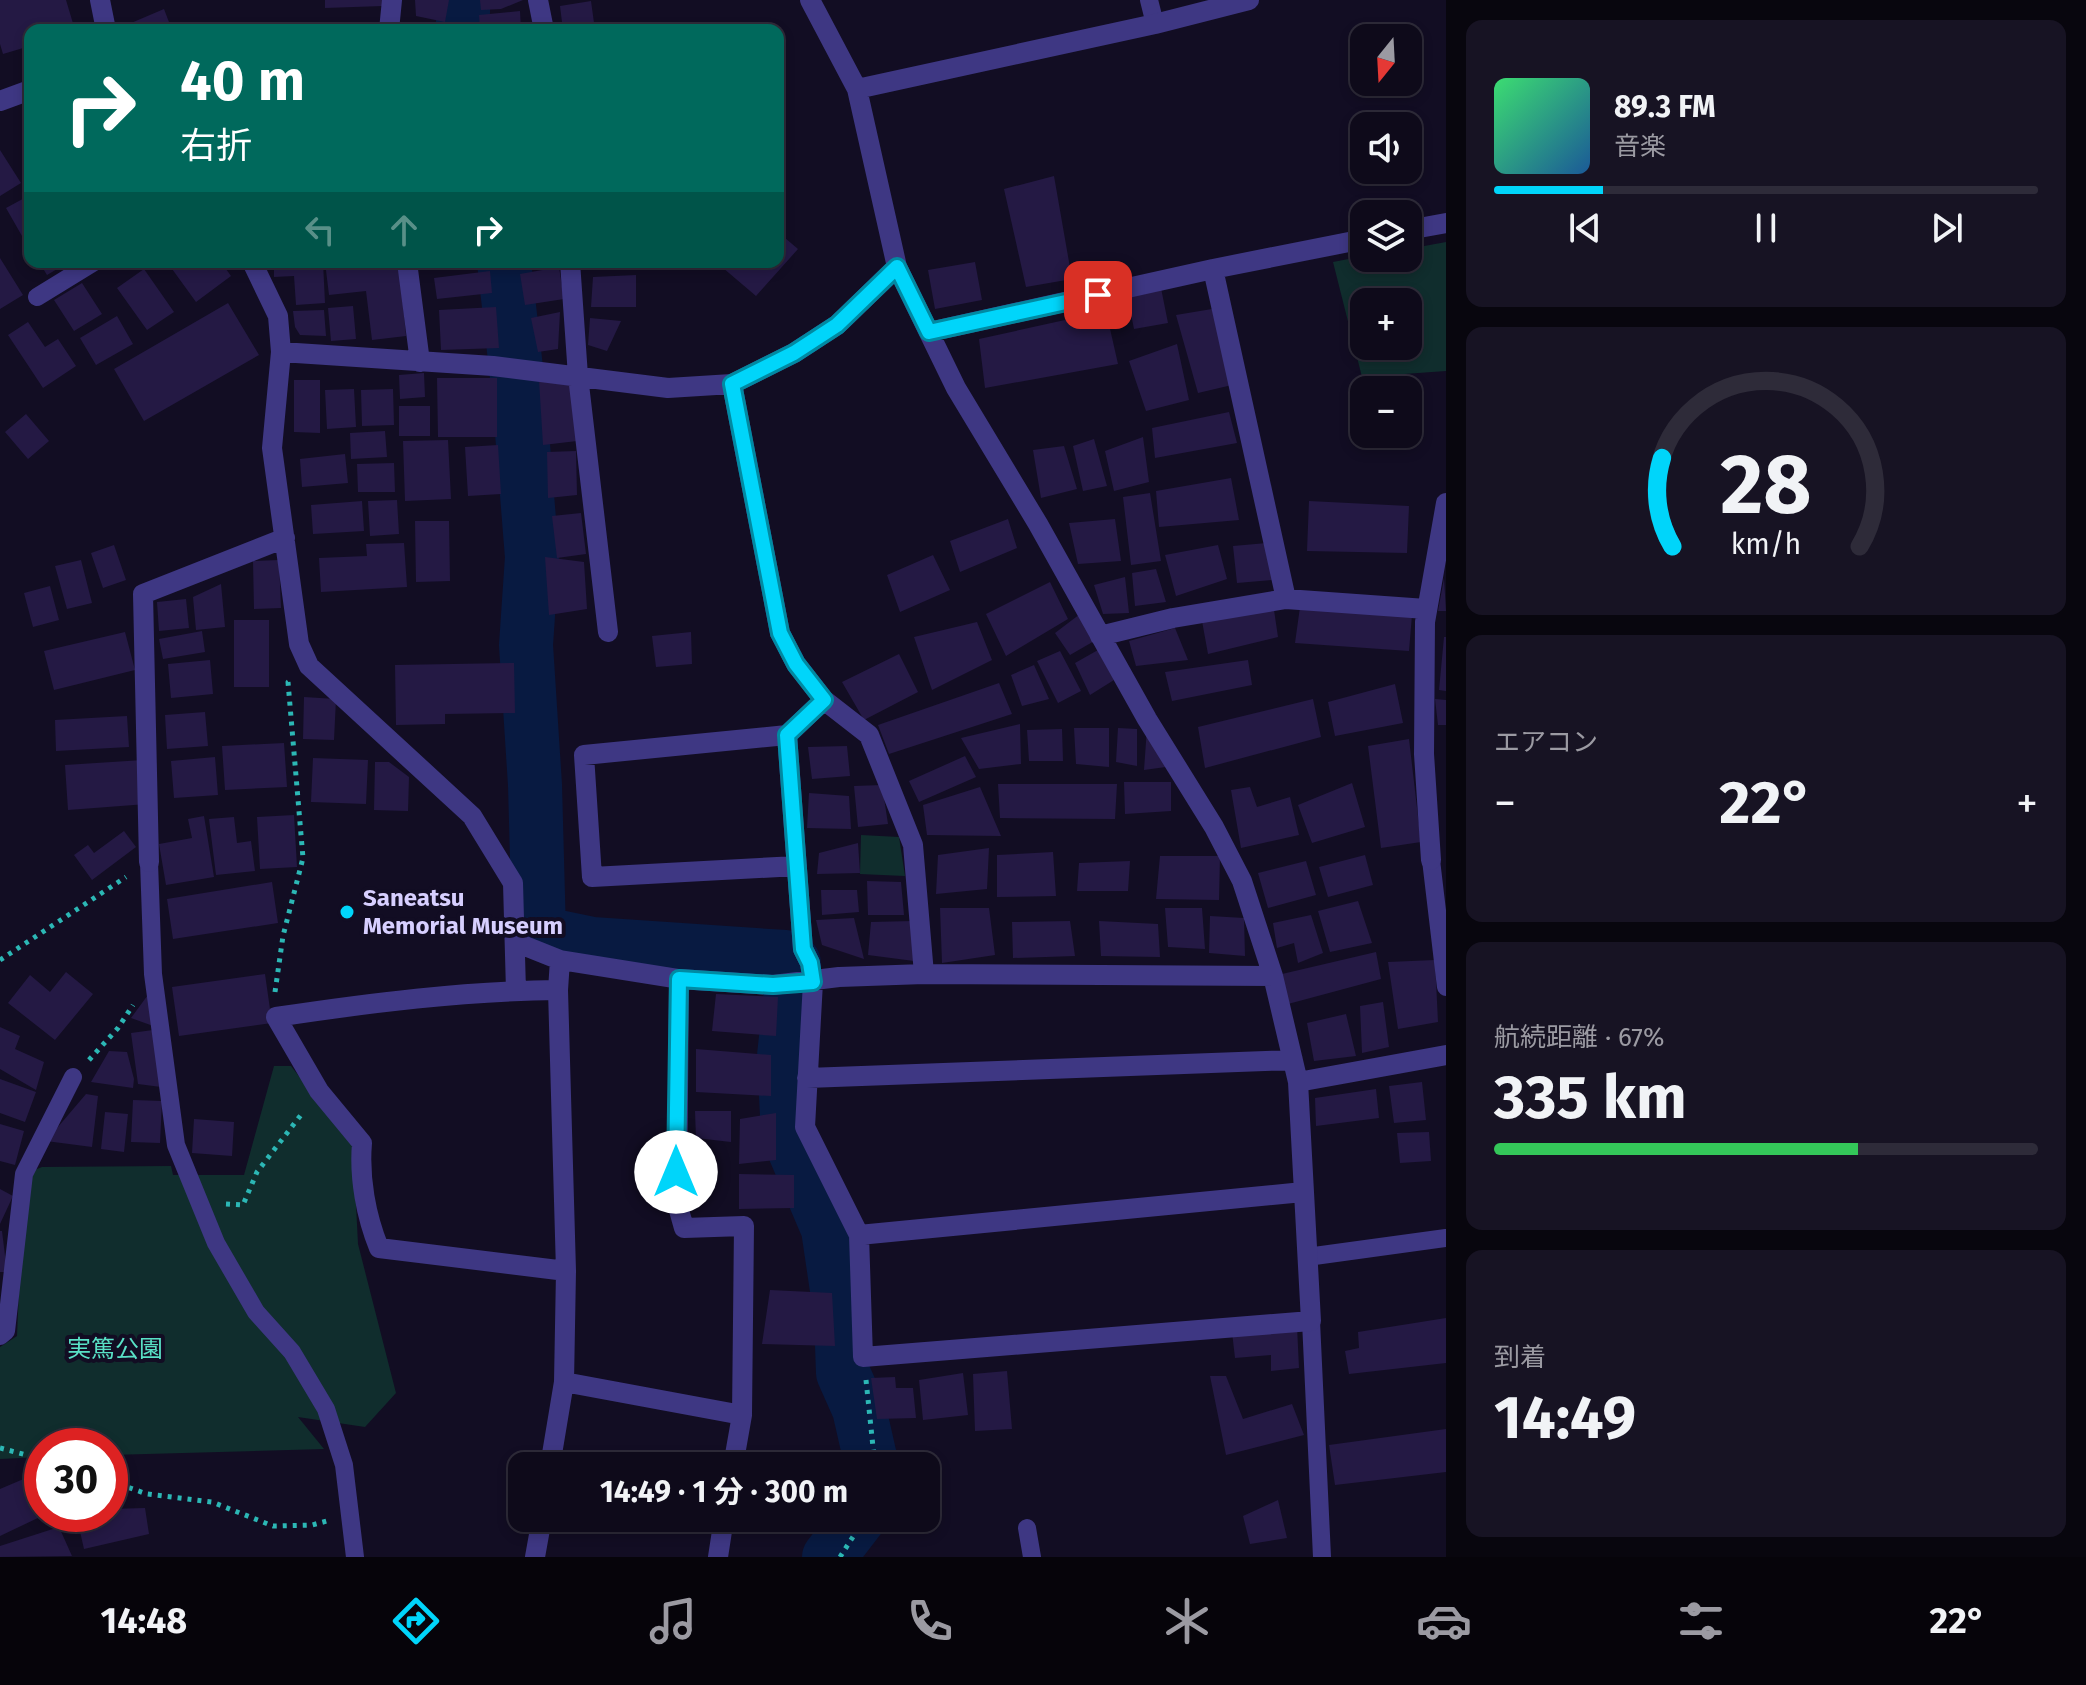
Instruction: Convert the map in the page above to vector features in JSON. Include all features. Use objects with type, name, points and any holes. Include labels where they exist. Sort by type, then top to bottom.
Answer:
[{"type":"street","points":[[100,0],[105,24]]},
{"type":"street","points":[[390,24],[392,0]]},
{"type":"street","points":[[538,0],[543,24]]},
{"type":"street","points":[[787,735],[803,949],[810,963],[812,982],[805,1127],[859,1235],[863,1357],[1311,1321],[1298,1082],[1273,976],[1235,868],[1038,524],[956,388],[897,267],[857,89],[810,0]]},
{"type":"street","points":[[857,89],[1155,24],[1249,0]]},
{"type":"street","points":[[0,101],[24,92]]},
{"type":"street","points":[[1422,227],[1446,223]]},
{"type":"street","points":[[929,332],[1350,242]]},
{"type":"street","points":[[281,352],[493,366],[668,388],[732,384],[794,353],[837,325],[897,267]]},
{"type":"street","points":[[255,268],[278,316],[281,352],[272,448],[299,644],[309,666],[472,816],[513,883],[516,991]]},
{"type":"street","points":[[408,268],[420,362]]},
{"type":"street","points":[[570,268],[578,376],[608,632]]},
{"type":"street","points":[[1213,269],[1286,599]]},
{"type":"street","points":[[732,384],[780,633],[796,664],[824,700],[869,735],[913,845],[924,974]]},
{"type":"street","points":[[1431,860],[1424,754],[1426,615],[1446,503]]},
{"type":"street","points":[[149,862],[143,594],[285,538]]},
{"type":"street","points":[[1100,636],[1173,618],[1286,599],[1426,615],[1446,623]]},
{"type":"street","points":[[797,866],[592,877],[584,755],[787,735],[824,700]]},
{"type":"street","points":[[515,942],[560,960],[679,979],[773,985],[839,977],[924,974],[1273,976]]},
{"type":"street","points":[[552,1452],[564,1382],[566,1271],[558,990],[560,960]]},
{"type":"street","points":[[679,979],[677,1203],[684,1228],[744,1226],[742,1415],[735,1452]]},
{"type":"street","points":[[558,990],[516,991],[337,1008],[276,1017],[319,1091],[362,1143],[359,1169],[379,1248],[566,1271]]},
{"type":"street","points":[[1298,1082],[1446,1055]]},
{"type":"street","points":[[807,1078],[1293,1060]]},
{"type":"street","points":[[859,1235],[1303,1192]]},
{"type":"street","points":[[564,1382],[742,1415]]},
{"type":"street","points":[[535,1557],[539,1532]]},
{"type":"street","points":[[718,1557],[722,1532]]},
{"type":"lane","points":[[1149,0],[1155,24]]},
{"type":"lane","points":[[37,297],[84,268]]},
{"type":"lane","points":[[1431,860],[1446,987]]},
{"type":"lane","points":[[149,862],[153,974],[176,1145],[216,1243],[256,1312],[292,1352],[326,1409],[344,1465],[355,1557]]},
{"type":"lane","points":[[0,1336],[6,1331],[24,1174],[73,1077]]},
{"type":"lane","points":[[1307,1257],[1446,1238]]},
{"type":"lane","points":[[1311,1321],[1322,1557]]},
{"type":"lane","points":[[1027,1528],[1032,1557]]},
{"type":"path","points":[[276,1017],[275,993],[283,936],[303,858],[288,682],[309,666]]},
{"type":"path","points":[[0,960],[149,862]]},
{"type":"path","points":[[73,1077],[118,1028],[153,974]]},
{"type":"path","points":[[197,1201],[243,1205],[257,1172],[319,1091]]},
{"type":"path","points":[[863,1357],[873,1452]]},
{"type":"path","points":[[0,1448],[24,1454]]},
{"type":"path","points":[[128,1487],[147,1494],[212,1502],[273,1526],[312,1525],[352,1516]]},
{"type":"path","points":[[840,1557],[856,1532]]},
{"type":"green space","points":[[1446,242],[1446,371],[1362,376],[1358,360],[1422,360],[1422,288],[1350,288],[1350,329],[1333,262],[1350,259],[1350,272],[1422,272],[1422,246]]},
{"type":"green space","points":[[861,835],[899,837],[905,876],[860,874]]},
{"type":"green space","name":"実篤公園","points":[[274,1066],[291,1066],[353,1146],[358,1244],[396,1393],[365,1427],[298,1417],[324,1449],[128,1454],[128,1428],[24,1428],[24,1458],[0,1459],[0,1347],[17,1336],[24,1174],[42,1167],[171,1166],[173,1175],[244,1175]]},
{"type":"building","points":[[0,0],[66,0],[73,24],[24,24],[24,48],[3,54],[0,44]]},
{"type":"building","points":[[325,0],[382,0],[383,6],[325,8]]},
{"type":"building","points":[[415,0],[449,0],[445,22],[416,16]]},
{"type":"building","points":[[480,0],[523,0],[501,9],[481,10]]},
{"type":"building","points":[[591,1],[594,24],[562,24],[560,6]]},
{"type":"building","points":[[164,9],[170,24],[129,24]]},
{"type":"building","points":[[520,11],[521,24],[480,24],[479,15]]},
{"type":"building","points":[[0,150],[21,183],[0,196]]},
{"type":"building","points":[[1054,176],[1072,279],[1026,287],[1004,189]]},
{"type":"building","points":[[24,198],[24,235],[22,236],[6,208]]},
{"type":"building","points":[[784,237],[798,249],[784,265]]},
{"type":"building","points":[[0,258],[23,295],[0,309]]},
{"type":"building","points":[[975,262],[982,300],[935,309],[928,270]]},
{"type":"building","points":[[43,268],[59,268],[47,275]]},
{"type":"building","points":[[171,268],[225,268],[231,276],[196,302]]},
{"type":"building","points":[[274,268],[323,268],[325,303],[296,305],[294,276],[274,277]]},
{"type":"building","points":[[326,268],[400,268],[406,336],[372,340],[366,291],[329,295]]},
{"type":"building","points":[[559,268],[564,299],[525,305],[520,274]]},
{"type":"building","points":[[723,268],[781,268],[756,296]]},
{"type":"building","points":[[144,269],[174,312],[147,330],[117,288]]},
{"type":"building","points":[[490,271],[492,293],[437,299],[434,278]]},
{"type":"building","points":[[636,275],[636,307],[591,307],[593,277]]},
{"type":"building","points":[[82,283],[102,314],[74,331],[54,300]]},
{"type":"building","points":[[1161,288],[1168,323],[1134,329],[1127,294]]},
{"type":"building","points":[[228,303],[259,355],[144,421],[114,369]]},
{"type":"building","points":[[353,306],[356,339],[331,341],[328,308]]},
{"type":"building","points":[[496,307],[499,348],[441,350],[439,310]]},
{"type":"building","points":[[1212,309],[1232,385],[1198,393],[1176,315]]},
{"type":"building","points":[[324,310],[326,336],[300,335],[295,327],[293,311]]},
{"type":"building","points":[[1106,311],[1118,364],[985,388],[979,339]]},
{"type":"building","points":[[560,312],[558,349],[538,352],[531,318]]},
{"type":"building","points":[[117,316],[133,344],[96,365],[80,338]]},
{"type":"building","points":[[590,318],[621,321],[607,351],[588,345]]},
{"type":"building","points":[[28,322],[45,347],[58,339],[76,366],[43,388],[8,335]]},
{"type":"building","points":[[1177,344],[1189,400],[1146,411],[1129,361]]},
{"type":"building","points":[[424,373],[425,397],[400,399],[399,375]]},
{"type":"building","points":[[437,378],[497,378],[497,437],[438,437]]},
{"type":"building","points":[[294,380],[320,380],[320,433],[294,432]]},
{"type":"building","points":[[539,380],[571,385],[577,441],[543,445]]},
{"type":"building","points":[[354,389],[356,427],[327,429],[325,390]]},
{"type":"building","points":[[393,389],[394,425],[362,426],[361,390]]},
{"type":"building","points":[[399,406],[430,406],[430,436],[399,436]]},
{"type":"building","points":[[1229,412],[1237,443],[1155,458],[1152,428]]},
{"type":"building","points":[[26,414],[49,441],[28,459],[5,432]]},
{"type":"building","points":[[385,431],[387,457],[351,459],[350,433]]},
{"type":"building","points":[[1143,437],[1149,482],[1114,491],[1105,451]]},
{"type":"building","points":[[1094,439],[1107,486],[1083,491],[1073,446]]},
{"type":"building","points":[[448,440],[451,499],[405,501],[403,441]]},
{"type":"building","points":[[498,445],[501,494],[468,496],[465,447]]},
{"type":"building","points":[[1064,446],[1077,489],[1041,498],[1033,450]]},
{"type":"building","points":[[576,451],[577,495],[548,498],[547,452]]},
{"type":"building","points":[[345,454],[348,483],[302,487],[300,459]]},
{"type":"building","points":[[394,463],[395,492],[358,492],[357,464]]},
{"type":"building","points":[[1231,478],[1239,520],[1159,527],[1156,491]]},
{"type":"building","points":[[1150,493],[1161,561],[1131,565],[1123,497]]},
{"type":"building","points":[[397,500],[399,534],[370,536],[368,501]]},
{"type":"building","points":[[362,501],[364,531],[313,534],[311,505]]},
{"type":"building","points":[[1309,501],[1409,506],[1407,553],[1307,551]]},
{"type":"building","points":[[581,513],[586,554],[557,558],[552,516]]},
{"type":"building","points":[[1008,519],[1017,548],[960,572],[950,541]]},
{"type":"building","points":[[1115,519],[1121,561],[1078,564],[1069,523]]},
{"type":"building","points":[[415,521],[449,521],[450,581],[416,582]]},
{"type":"building","points":[[404,543],[407,587],[321,592],[319,558],[367,556],[366,544]]},
{"type":"building","points":[[1267,543],[1273,580],[1237,583],[1233,546]]},
{"type":"building","points":[[114,545],[126,580],[103,588],[91,553]]},
{"type":"building","points":[[1218,545],[1227,579],[1176,596],[1165,555]]},
{"type":"building","points":[[933,555],[950,590],[900,612],[887,575]]},
{"type":"building","points":[[545,557],[584,562],[587,609],[549,615]]},
{"type":"building","points":[[81,560],[92,603],[67,609],[55,566]]},
{"type":"building","points":[[279,560],[281,608],[254,609],[253,561]]},
{"type":"building","points":[[1156,569],[1166,602],[1135,606],[1132,573]]},
{"type":"building","points":[[1125,577],[1129,613],[1103,614],[1094,585]]},
{"type":"building","points":[[1444,578],[1446,611],[1438,611]]},
{"type":"building","points":[[1050,582],[1068,619],[1006,656],[986,614]]},
{"type":"building","points":[[221,584],[225,627],[196,630],[193,597]]},
{"type":"building","points":[[50,586],[59,620],[33,627],[24,593]]},
{"type":"building","points":[[186,599],[189,628],[159,631],[157,602]]},
{"type":"building","points":[[1300,607],[1412,615],[1409,651],[1295,643]]},
{"type":"building","points":[[1274,610],[1278,637],[1208,654],[1202,621]]},
{"type":"building","points":[[1080,614],[1096,640],[1070,655],[1055,633]]},
{"type":"building","points":[[234,620],[269,620],[269,687],[234,687]]},
{"type":"building","points":[[977,622],[992,660],[932,690],[914,637]]},
{"type":"building","points":[[1175,628],[1188,660],[1136,666],[1129,641]]},
{"type":"building","points":[[202,631],[205,652],[163,659],[159,639]]},
{"type":"building","points":[[125,632],[135,670],[54,690],[44,651]]},
{"type":"building","points":[[691,632],[692,664],[656,667],[652,636]]},
{"type":"building","points":[[1446,637],[1446,691],[1439,690]]},
{"type":"building","points":[[1098,650],[1114,680],[1090,695],[1075,663]]},
{"type":"building","points":[[1060,651],[1081,691],[1058,703],[1037,661]]},
{"type":"building","points":[[899,654],[918,692],[864,720],[842,682]]},
{"type":"building","points":[[210,660],[213,694],[171,698],[168,664]]},
{"type":"building","points":[[1248,660],[1252,685],[1172,701],[1165,672]]},
{"type":"building","points":[[514,663],[515,713],[445,714],[445,724],[396,725],[395,665]]},
{"type":"building","points":[[1034,665],[1049,699],[1022,706],[1011,675]]},
{"type":"building","points":[[999,683],[1012,714],[889,754],[878,725]]},
{"type":"building","points":[[1395,684],[1403,723],[1335,736],[1328,702]]},
{"type":"building","points":[[304,697],[336,699],[334,740],[303,739]]},
{"type":"building","points":[[1313,699],[1321,737],[1205,768],[1198,727]]},
{"type":"building","points":[[1435,699],[1446,700],[1446,725],[1438,725]]},
{"type":"building","points":[[205,712],[208,746],[167,749],[165,715]]},
{"type":"building","points":[[127,716],[129,747],[56,751],[55,720]]},
{"type":"building","points":[[1020,724],[1021,764],[979,769],[961,738]]},
{"type":"building","points":[[1074,728],[1109,728],[1109,767],[1076,764]]},
{"type":"building","points":[[1118,728],[1137,729],[1137,766],[1116,762]]},
{"type":"building","points":[[1147,728],[1173,766],[1144,770]]},
{"type":"building","points":[[1062,729],[1063,761],[1029,761],[1027,730]]},
{"type":"building","points":[[1409,739],[1421,842],[1381,848],[1368,746]]},
{"type":"building","points":[[284,743],[287,787],[225,790],[222,746]]},
{"type":"building","points":[[847,746],[850,776],[812,779],[808,747]]},
{"type":"building","points":[[965,756],[976,777],[919,802],[909,781]]},
{"type":"building","points":[[215,757],[218,795],[174,798],[171,761]]},
{"type":"building","points":[[313,758],[368,760],[366,804],[311,802]]},
{"type":"building","points":[[143,760],[147,804],[68,810],[65,765]]},
{"type":"building","points":[[375,762],[389,762],[409,777],[408,811],[374,810]]},
{"type":"building","points":[[1124,782],[1171,782],[1171,811],[1125,814]]},
{"type":"building","points":[[1352,783],[1365,827],[1312,843],[1298,805]]},
{"type":"building","points":[[998,784],[1117,784],[1115,819],[1000,818]]},
{"type":"building","points":[[882,785],[888,824],[858,827],[854,786]]},
{"type":"building","points":[[980,787],[1001,836],[927,835],[923,805]]},
{"type":"building","points":[[1250,787],[1257,807],[1290,797],[1299,835],[1241,848],[1231,790]]},
{"type":"building","points":[[809,793],[849,796],[851,829],[807,828]]},
{"type":"building","points":[[294,815],[297,867],[260,869],[257,817]]},
{"type":"building","points":[[204,816],[214,877],[166,885],[159,844],[192,838],[188,819]]},
{"type":"building","points":[[234,817],[237,843],[251,841],[255,871],[216,875],[209,819]]},
{"type":"building","points":[[124,831],[136,847],[92,880],[74,855],[88,845],[94,853]]},
{"type":"building","points":[[858,843],[860,873],[817,874],[819,853]]},
{"type":"building","points":[[989,848],[987,889],[936,894],[938,855]]},
{"type":"building","points":[[1053,852],[1056,896],[997,897],[997,855]]},
{"type":"building","points":[[1365,855],[1373,885],[1328,897],[1319,867]]},
{"type":"building","points":[[1160,856],[1220,856],[1219,900],[1156,899]]},
{"type":"building","points":[[1130,861],[1128,891],[1077,891],[1079,863]]},
{"type":"building","points":[[1306,861],[1316,895],[1268,908],[1258,873]]},
{"type":"building","points":[[867,881],[901,882],[904,915],[868,915]]},
{"type":"building","points":[[272,882],[278,923],[173,939],[167,899]]},
{"type":"building","points":[[821,890],[857,890],[859,912],[822,915]]},
{"type":"building","points":[[1358,901],[1372,943],[1330,952],[1318,911]]},
{"type":"building","points":[[940,908],[989,908],[995,955],[942,963]]},
{"type":"building","points":[[1165,908],[1202,908],[1205,949],[1168,947]]},
{"type":"building","points":[[1311,915],[1323,953],[1298,963],[1294,943],[1277,948],[1273,923]]},
{"type":"building","points":[[1210,916],[1244,918],[1245,956],[1209,953]]},
{"type":"building","points":[[854,918],[864,959],[822,945],[816,920]]},
{"type":"building","points":[[913,921],[914,961],[868,955],[871,922]]},
{"type":"building","points":[[1070,921],[1075,956],[1013,958],[1012,922]]},
{"type":"building","points":[[1099,921],[1158,924],[1160,957],[1101,956]]},
{"type":"building","points":[[1376,952],[1381,979],[1288,1004],[1282,974]]},
{"type":"building","points":[[1435,960],[1438,1022],[1398,1029],[1388,962]]},
{"type":"building","points":[[66,972],[93,994],[55,1040],[8,1003],[30,975],[50,992]]},
{"type":"building","points":[[265,974],[272,1023],[179,1036],[172,987]]},
{"type":"building","points":[[153,988],[156,1027],[131,1018]]},
{"type":"building","points":[[716,994],[778,997],[776,1036],[712,1031]]},
{"type":"building","points":[[1383,1002],[1389,1047],[1362,1053],[1360,1006]]},
{"type":"building","points":[[1346,1014],[1356,1056],[1314,1061],[1307,1023]]},
{"type":"building","points":[[0,1027],[20,1036],[15,1049],[44,1062],[36,1090],[0,1069]]},
{"type":"building","points":[[153,1030],[161,1087],[138,1084],[131,1033]]},
{"type":"building","points":[[696,1049],[771,1055],[771,1096],[696,1092]]},
{"type":"building","points":[[109,1051],[127,1052],[134,1079],[133,1088],[91,1082]]},
{"type":"building","points":[[0,1079],[36,1092],[25,1122],[0,1113]]},
{"type":"building","points":[[1422,1082],[1426,1120],[1394,1123],[1389,1086]]},
{"type":"building","points":[[1376,1089],[1379,1118],[1316,1126],[1315,1098]]},
{"type":"building","points":[[86,1094],[98,1096],[92,1147],[46,1141]]},
{"type":"building","points":[[133,1100],[162,1101],[160,1143],[131,1142]]},
{"type":"building","points":[[695,1111],[731,1111],[731,1142],[696,1138]]},
{"type":"building","points":[[105,1112],[128,1114],[124,1152],[101,1149]]},
{"type":"building","points":[[776,1113],[776,1160],[739,1164],[740,1119]]},
{"type":"building","points":[[194,1119],[234,1122],[232,1156],[192,1153]]},
{"type":"building","points":[[0,1124],[24,1131],[15,1165],[0,1161]]},
{"type":"building","points":[[1429,1132],[1431,1161],[1400,1163],[1397,1133]]},
{"type":"building","points":[[739,1174],[794,1175],[794,1208],[739,1209]]},
{"type":"building","points":[[0,1189],[13,1196],[0,1224]]},
{"type":"building","points":[[2,1231],[7,1272],[0,1272]]},
{"type":"building","points":[[770,1290],[832,1293],[835,1346],[762,1344]]},
{"type":"building","points":[[1446,1318],[1446,1363],[1349,1374],[1345,1351],[1359,1348],[1358,1332]]},
{"type":"building","points":[[1297,1326],[1299,1368],[1271,1371],[1271,1355],[1235,1358],[1232,1332]]},
{"type":"building","points":[[1007,1371],[1012,1429],[975,1431],[973,1374]]},
{"type":"building","points":[[963,1373],[968,1415],[923,1420],[919,1380]]},
{"type":"building","points":[[1210,1376],[1226,1376],[1243,1419],[1292,1404],[1304,1435],[1226,1455]]},
{"type":"building","points":[[895,1377],[896,1388],[913,1388],[916,1418],[877,1419],[871,1378]]},
{"type":"building","points":[[1446,1429],[1446,1472],[1335,1485],[1329,1445]]},
{"type":"building","points":[[24,1479],[24,1525],[0,1536],[0,1489]]},
{"type":"building","points":[[1278,1500],[1287,1538],[1250,1544],[1243,1516]]},
{"type":"building","points":[[128,1508],[145,1508],[149,1534],[84,1549],[80,1532],[128,1532]]},
{"type":"building","points":[[43,1532],[61,1532],[72,1556],[0,1557],[0,1546]]},
{"type":"waterway","points":[[463,0],[463,24]]},
{"type":"waterway","points":[[505,268],[532,557],[526,645],[535,785],[539,933],[592,944],[785,957],[794,963],[784,1056],[788,1135],[828,1229],[841,1317],[843,1373],[859,1409],[869,1452]]},
{"type":"waterway","points":[[829,1557],[848,1532]]},
{"type":"place","name":"Saneatsu Memorial Museum","points":[[347,912]]},
{"type":"route","points":[[676,1172],[679,979],[773,985],[813,982],[810,963],[803,949],[787,735],[824,700],[796,664],[780,633],[732,384],[794,353],[837,325],[897,267],[929,332],[1098,295]]}]
